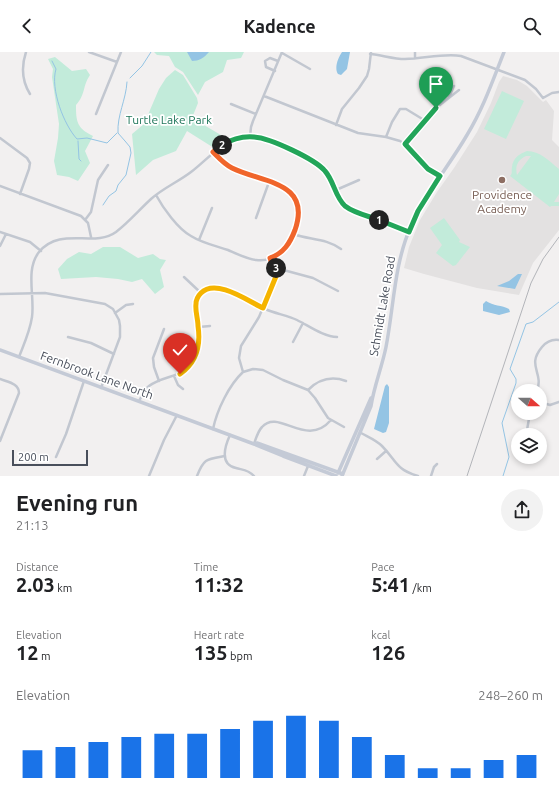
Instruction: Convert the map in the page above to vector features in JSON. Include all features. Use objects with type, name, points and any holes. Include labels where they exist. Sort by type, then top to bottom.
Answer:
[{"type":"street","points":[[26,52],[22,66],[23,78],[30,94]]},
{"type":"street","points":[[89,52],[117,62]]},
{"type":"street","points":[[96,114],[121,52]]},
{"type":"street","points":[[250,137],[251,127],[282,52],[310,70]]},
{"type":"street","points":[[415,52],[415,58]]},
{"type":"street","name":"Schmidt Lake Road","points":[[337,475],[372,396],[386,349],[398,266],[409,232],[418,211],[468,133],[486,98],[504,52]]},
{"type":"street","points":[[336,125],[342,109],[367,76],[370,53],[402,59],[457,55],[525,80],[531,84],[543,98],[552,93],[559,92]]},
{"type":"street","points":[[274,71],[266,67],[265,61],[270,58],[278,61]]},
{"type":"street","points":[[449,97],[454,86]]},
{"type":"street","points":[[405,144],[424,120],[443,102],[459,90]]},
{"type":"street","points":[[264,96],[362,134],[386,137],[405,144],[428,169],[440,176]]},
{"type":"street","points":[[231,104],[256,114]]},
{"type":"street","points":[[386,137],[392,122],[400,109],[406,109],[424,120]]},
{"type":"street","points":[[18,357],[32,318],[32,270],[36,258],[41,251],[49,244],[60,239],[104,237],[113,234],[125,225],[156,195],[185,176],[220,146],[231,140],[250,137],[262,138],[311,159],[327,172],[342,202],[351,210],[409,232]]},
{"type":"street","points":[[0,138],[26,158],[30,163],[20,194]]},
{"type":"street","points":[[156,195],[178,225],[191,236],[199,240],[258,260],[270,258],[281,252],[286,248],[293,234],[299,213],[297,203],[292,194],[285,188],[231,167],[213,152]]},
{"type":"street","points":[[85,220],[91,212],[98,180],[108,165]]},
{"type":"street","points":[[336,190],[359,180]]},
{"type":"street","points":[[256,218],[269,182]]},
{"type":"street","points":[[0,186],[77,215],[85,220],[90,227],[91,238]]},
{"type":"street","points":[[199,240],[212,208]]},
{"type":"street","points":[[0,232],[30,242],[41,251]]},
{"type":"street","points":[[0,246],[6,234]]},
{"type":"street","points":[[293,234],[308,239],[328,241],[342,249]]},
{"type":"street","points":[[270,258],[274,267],[313,278],[338,291]]},
{"type":"street","points":[[243,372],[239,358],[241,346],[259,317],[279,269]]},
{"type":"street","points":[[184,277],[202,293]]},
{"type":"street","points":[[139,401],[146,389],[158,381],[180,374],[189,367],[196,356],[199,344],[199,327],[196,305],[198,297],[208,289],[223,289],[245,298],[263,308],[303,322],[328,335],[337,337]]},
{"type":"street","points":[[0,294],[46,293],[100,302],[109,306],[115,313],[121,332],[101,388]]},
{"type":"street","points":[[115,313],[126,305],[133,304]]},
{"type":"street","points":[[293,342],[303,322]]},
{"type":"street","points":[[199,327],[210,326]]},
{"type":"street","points":[[158,381],[153,358],[164,329]]},
{"type":"street","points":[[68,337],[91,343],[114,354]]},
{"type":"street","points":[[539,384],[535,363],[536,355],[547,342],[559,340]]},
{"type":"street","name":"Fernbrook Lane North","points":[[0,350],[177,415],[308,466],[337,475],[344,475]]},
{"type":"street","points":[[213,429],[225,399],[235,381],[243,372],[252,369],[263,370],[308,390],[331,420],[344,427]]},
{"type":"street","points":[[174,376],[178,385],[183,389]]},
{"type":"street","points":[[0,379],[17,386],[19,393],[0,441]]},
{"type":"street","points":[[308,390],[316,383],[328,379],[341,379],[346,381]]},
{"type":"street","points":[[56,457],[66,434],[84,381]]},
{"type":"street","name":"Schmidt Lake Road","points":[[344,475],[371,406],[372,396]]},
{"type":"street","points":[[547,404],[550,405],[559,402]]},
{"type":"street","points":[[149,476],[164,440],[177,415]]},
{"type":"street","points":[[265,418],[268,423]]},
{"type":"street","points":[[254,444],[261,428],[268,423],[276,421],[300,430],[309,431],[324,427],[331,420]]},
{"type":"street","points":[[360,433],[374,440],[386,451],[400,468],[418,476]]},
{"type":"street","points":[[230,435],[225,448],[225,456],[232,466],[249,471],[254,476]]},
{"type":"street","name":"Fernbrook Lane North","points":[[254,444],[257,443],[268,447],[337,475]]},
{"type":"street","points":[[377,459],[386,451]]},
{"type":"street","points":[[197,476],[201,465],[205,461],[210,458],[225,456]]},
{"type":"street","points":[[431,476],[434,467],[437,464]]},
{"type":"street","points":[[304,476],[308,466]]},
{"type":"shaded area","name":"Providence Academy","points":[[503,76],[517,80],[527,86],[543,102],[546,100],[554,111],[552,140],[559,147],[559,230],[533,263],[519,295],[477,288],[404,268],[409,247],[420,220],[477,132]]},
{"type":"green space","points":[[154,52],[244,52],[241,58],[227,60],[223,72],[205,82],[198,95],[183,72],[175,67],[169,56],[157,55]]},
{"type":"green space","points":[[55,57],[72,71],[86,69],[90,75],[76,105],[78,124],[93,136],[85,151],[90,163],[78,181],[69,177],[57,175],[54,161],[59,124],[52,77],[53,69],[48,59]]},
{"type":"green space","name":"Turtle Lake Park","points":[[175,70],[183,75],[197,98],[198,103],[192,118],[226,138],[214,148],[187,131],[176,151],[153,160],[136,175],[132,134],[144,124],[159,89],[166,78]]},
{"type":"green space","points":[[502,91],[524,101],[506,139],[484,129]]},
{"type":"green space","points":[[527,151],[532,151],[540,155],[559,169],[559,194],[554,202],[559,202],[559,206],[550,207],[510,176],[514,161],[519,155]],"holes":[[[526,156],[531,156],[517,175],[516,169],[519,162]]]},
{"type":"green space","points":[[444,218],[460,240],[459,242],[470,247],[456,265],[453,266],[436,253],[442,245],[430,228]]},
{"type":"green space","points":[[103,247],[120,247],[138,258],[153,254],[160,259],[166,260],[160,270],[164,287],[155,294],[142,279],[132,282],[96,277],[61,279],[58,269],[67,259],[79,252],[91,254]]},
{"type":"water","points":[[187,52],[209,52],[201,59],[192,61]]},
{"type":"water","points":[[342,52],[350,52],[347,69],[341,75],[338,74],[336,66]]},
{"type":"water","points":[[518,274],[522,274],[515,289],[497,286],[509,281]]},
{"type":"water","points":[[486,301],[509,309],[510,312],[499,315],[483,311],[483,304]]},
{"type":"water","points":[[387,384],[389,387],[389,423],[386,432],[383,433],[374,429],[385,386]]},
{"type":"waterway","points":[[130,78],[142,66],[151,52]]},
{"type":"waterway","points":[[52,61],[56,69],[55,86],[59,106],[67,125],[77,139],[87,138],[107,143],[117,133]]},
{"type":"waterway","points":[[103,205],[109,196],[116,191],[118,185],[126,175],[131,153],[130,147],[118,133],[119,120],[127,82]]},
{"type":"waterway","points":[[78,141],[79,159],[81,161]]},
{"type":"waterway","points":[[503,476],[509,457],[502,423],[516,383],[516,379],[510,369],[526,324],[533,322],[559,302]]},
{"type":"railway","points":[[467,476],[531,283],[543,259],[559,237]]},
{"type":"place","name":"Providence Academy","points":[[502,180]]},
{"type":"route","points":[[180,374],[193,362],[198,350],[199,327],[196,301],[198,297],[208,289],[223,289],[245,298],[263,308],[279,269],[274,267],[270,258],[276,256],[286,248],[292,237],[299,213],[295,199],[285,188],[231,167],[213,152],[226,142],[237,138],[256,137],[267,140],[305,156],[317,163],[327,172],[342,202],[351,210],[409,232],[418,211],[440,176],[428,169],[405,144],[424,120],[436,108]]}]
